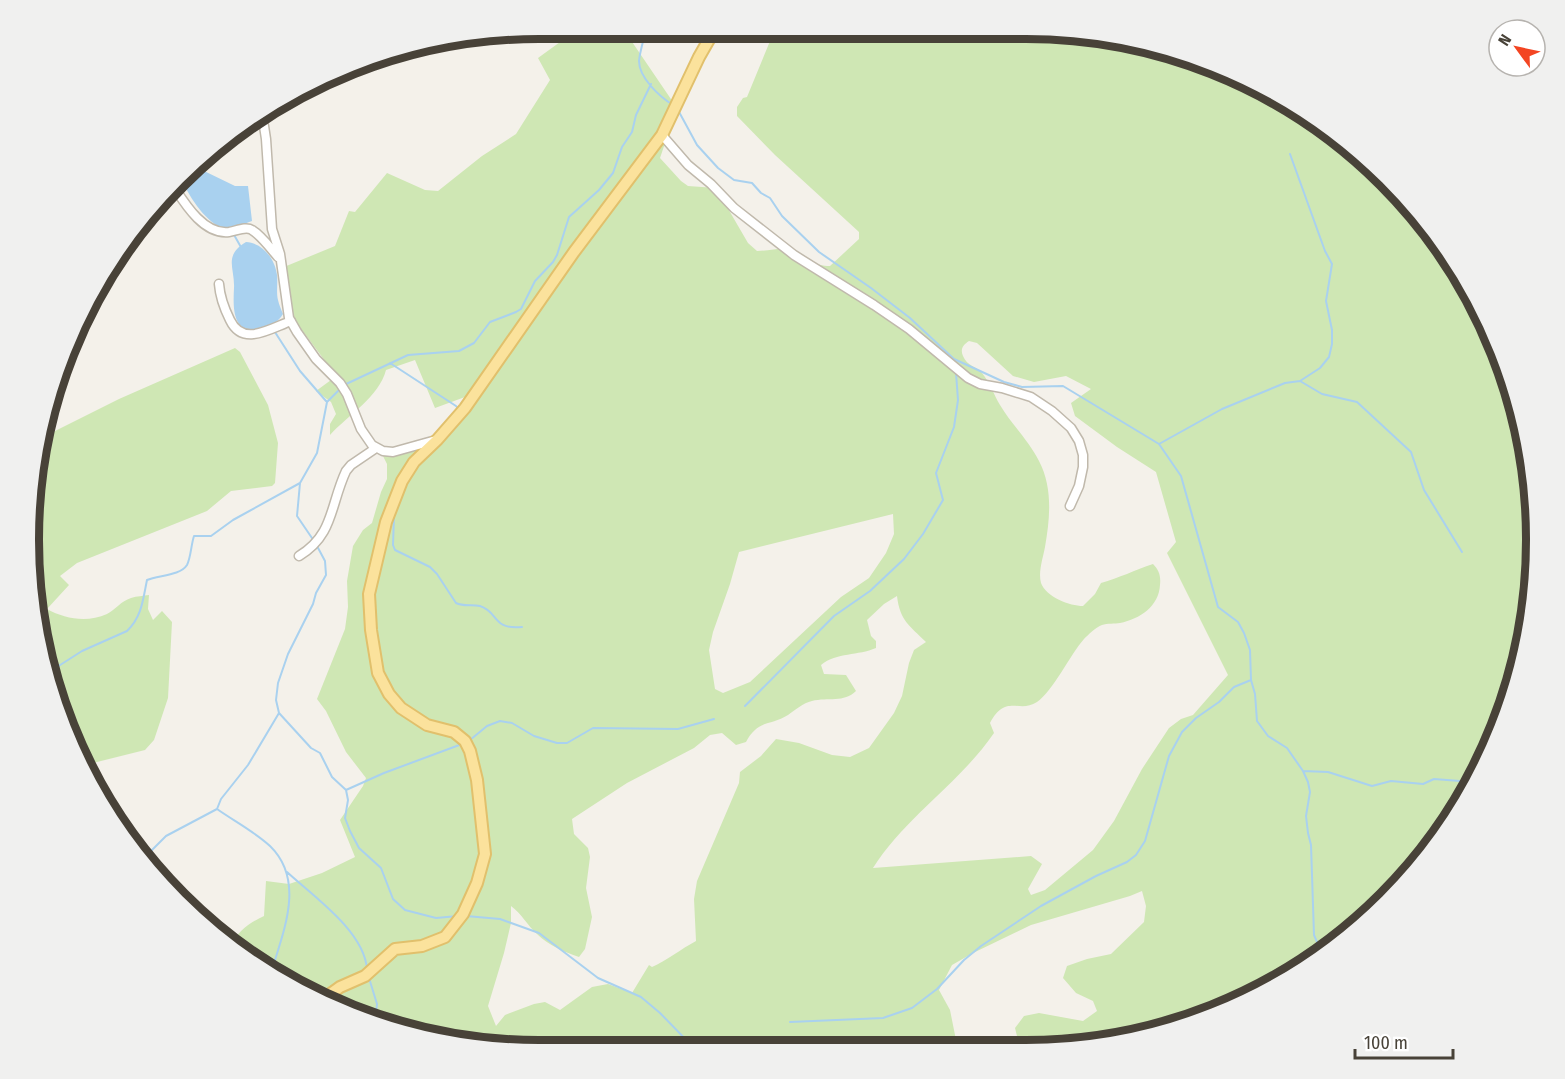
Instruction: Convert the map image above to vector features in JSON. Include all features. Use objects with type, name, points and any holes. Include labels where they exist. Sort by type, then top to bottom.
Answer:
[{"type":"main road","points":[[330,994],[365,976],[395,949],[422,946],[445,937],[463,914],[484,862],[485,846],[477,780],[467,745],[454,732],[421,722],[394,701],[378,673],[371,630],[369,594],[386,522],[402,481],[410,467],[456,419],[477,392],[574,252],[662,135],[710,39]]},
{"type":"street","points":[[262,122],[266,139],[272,229],[281,260],[291,321],[309,351],[340,383],[361,429],[376,448],[393,452],[436,440]]},
{"type":"street","points":[[662,135],[688,165],[711,184],[734,208],[794,255],[909,329],[968,378],[980,384],[1030,397],[1052,411],[1079,441],[1083,455],[1079,486],[1070,506]]},
{"type":"street","points":[[178,194],[190,213],[199,220],[224,232],[252,230],[281,260]]},
{"type":"street","points":[[219,285],[222,305],[234,328],[240,333],[258,334],[291,321]]},
{"type":"street","points":[[298,556],[314,545],[325,531],[346,471],[376,448]]},
{"type":"green space","points":[[564,39],[630,39],[677,108],[660,158],[688,186],[716,188],[748,243],[757,251],[791,249],[812,262],[830,266],[859,239],[859,232],[775,155],[737,116],[737,107],[743,98],[747,97],[771,39],[1025,39],[1091,43],[1123,49],[1186,66],[1247,91],[1304,123],[1356,163],[1402,209],[1423,235],[1442,261],[1474,318],[1488,348],[1509,410],[1522,474],[1525,507],[1526,540],[1522,605],[1509,669],[1499,700],[1488,731],[1459,790],[1442,818],[1402,870],[1356,916],[1330,937],[1304,956],[1247,988],[1217,1002],[1155,1023],[1091,1036],[1058,1039],[1018,1040],[1015,1028],[1024,1016],[1039,1013],[1083,1021],[1097,1011],[1093,1001],[1076,993],[1063,978],[1067,966],[1111,954],[1144,922],[1146,906],[1142,891],[1031,925],[952,965],[939,990],[950,1010],[956,1040],[540,1040],[474,1036],[410,1023],[348,1002],[289,973],[236,938],[254,921],[264,916],[266,881],[289,884],[322,873],[355,857],[340,820],[366,778],[346,752],[326,711],[317,699],[345,629],[348,607],[347,581],[353,546],[363,530],[372,523],[387,479],[387,464],[382,454],[434,442],[471,406],[465,397],[435,408],[415,360],[386,370],[377,389],[330,435],[330,424],[336,414],[331,402],[316,391],[331,380],[334,373],[293,318],[284,267],[335,246],[349,211],[355,212],[387,173],[425,190],[438,191],[482,156],[516,134],[550,80],[538,58]],"holes":[[[969,341],[977,343],[1013,376],[1034,382],[1066,376],[1091,389],[1071,403],[1075,416],[1156,472],[1176,542],[1167,553],[1228,675],[1193,715],[1181,719],[1169,728],[1142,769],[1114,821],[1093,850],[1045,890],[1031,895],[1028,889],[1042,864],[1031,856],[873,868],[901,832],[980,751],[994,733],[990,723],[996,714],[1007,706],[1024,706],[1037,702],[1049,690],[1092,631],[1104,624],[1135,618],[1147,610],[1159,592],[1160,579],[1153,564],[1146,566],[1101,583],[1095,594],[1083,606],[1059,600],[1044,588],[1040,574],[1049,514],[1047,482],[1035,454],[1005,412],[985,377],[969,364],[962,354],[962,349]],[[893,514],[894,534],[886,553],[869,578],[841,597],[750,682],[723,693],[715,689],[709,650],[739,552]],[[897,596],[903,617],[926,642],[914,650],[902,696],[894,713],[869,748],[850,757],[832,755],[799,743],[776,739],[761,756],[740,772],[739,783],[697,881],[694,899],[696,941],[652,967],[649,965],[632,993],[608,984],[592,987],[560,1010],[545,1002],[534,1004],[505,1015],[496,1026],[488,1006],[511,923],[511,906],[541,938],[551,945],[579,957],[585,949],[592,917],[586,888],[590,857],[588,848],[574,834],[572,819],[627,783],[694,748],[710,735],[722,733],[736,745],[746,742],[760,726],[788,715],[805,703],[851,695],[856,691],[846,675],[824,674],[821,665],[834,658],[876,648],[876,641],[871,636],[867,620],[884,604]]]},
{"type":"green space","points":[[235,348],[240,352],[268,405],[278,443],[275,483],[272,486],[231,491],[207,511],[77,563],[60,576],[69,585],[47,609],[61,615],[84,619],[99,617],[107,614],[127,599],[149,595],[148,609],[153,620],[162,611],[172,622],[168,698],[154,740],[145,750],[92,763],[66,700],[49,637],[40,572],[40,507],[43,474],[51,433],[119,399]]},
{"type":"water","points":[[202,170],[235,186],[248,186],[252,221],[235,227],[218,226],[206,216],[185,187]]},
{"type":"water","points":[[246,242],[258,245],[267,253],[274,263],[277,275],[277,297],[283,314],[274,324],[261,330],[244,328],[239,324],[234,311],[232,257]]},
{"type":"waterway","points":[[644,39],[639,61],[642,74],[651,86],[673,105]]},
{"type":"waterway","points":[[344,385],[408,355],[459,351],[474,343],[490,322],[521,309],[535,281],[557,255],[569,217],[599,190],[613,173],[622,147],[632,132],[636,115],[651,84]]},
{"type":"waterway","points":[[678,110],[697,145],[718,168],[734,180],[752,183],[761,193],[770,198],[782,216],[819,252],[910,318],[954,359],[1004,382],[1022,387],[1063,386],[1159,444],[1181,476],[1218,607],[1238,622],[1244,633],[1250,650],[1251,680],[1255,694],[1257,721],[1268,736],[1287,748],[1308,782],[1310,792],[1306,816],[1311,845],[1314,935],[1318,945]]},
{"type":"waterway","points":[[1159,444],[1222,409],[1285,383],[1300,381],[1320,368],[1329,357],[1332,330],[1326,301],[1332,264],[1325,251],[1290,154]]},
{"type":"waterway","points":[[233,233],[242,249]]},
{"type":"waterway","points":[[273,329],[300,371],[326,401]]},
{"type":"waterway","points":[[390,363],[459,410]]},
{"type":"waterway","points":[[745,706],[834,616],[870,591],[904,559],[923,534],[943,500],[936,473],[954,427],[958,400],[956,373]]},
{"type":"waterway","points":[[1300,381],[1322,394],[1357,402],[1411,452],[1424,490],[1462,552]]},
{"type":"waterway","points":[[314,541],[297,516],[300,483],[317,453],[327,402],[340,389]]},
{"type":"waterway","points":[[56,667],[82,651],[127,631],[139,614],[147,580],[184,569],[194,536],[211,536],[233,520],[300,483]]},
{"type":"waterway","points":[[394,516],[393,545],[395,550],[430,567],[456,603],[480,606],[505,626],[522,627]]},
{"type":"waterway","points":[[317,546],[325,561],[326,575],[288,654],[278,683],[276,700],[279,713],[311,748],[320,753],[332,777],[346,790],[348,800],[345,818],[350,831],[359,848],[381,868],[393,899],[405,910],[436,918],[458,916]]},
{"type":"waterway","points":[[790,1022],[883,1018],[912,1008],[937,989],[964,960],[981,946],[1041,906],[1127,862],[1136,855],[1145,841],[1169,756],[1182,732],[1234,687],[1251,680]]},
{"type":"waterway","points":[[149,853],[166,836],[217,809],[221,799],[248,765],[279,713]]},
{"type":"waterway","points":[[470,740],[487,726],[500,721],[512,723],[534,736],[557,743],[567,743],[593,728],[678,729],[714,719]]},
{"type":"waterway","points":[[346,790],[462,744]]},
{"type":"waterway","points":[[1303,771],[1328,772],[1372,786],[1391,781],[1423,784],[1434,779],[1464,781]]},
{"type":"waterway","points":[[217,809],[270,846],[281,860],[287,875],[288,907],[274,964]]},
{"type":"waterway","points":[[287,872],[347,928],[364,955],[367,969]]},
{"type":"waterway","points":[[466,916],[500,919],[539,933],[598,978],[641,997],[686,1040]]},
{"type":"waterway","points":[[369,978],[377,1004],[376,1012]]}]
